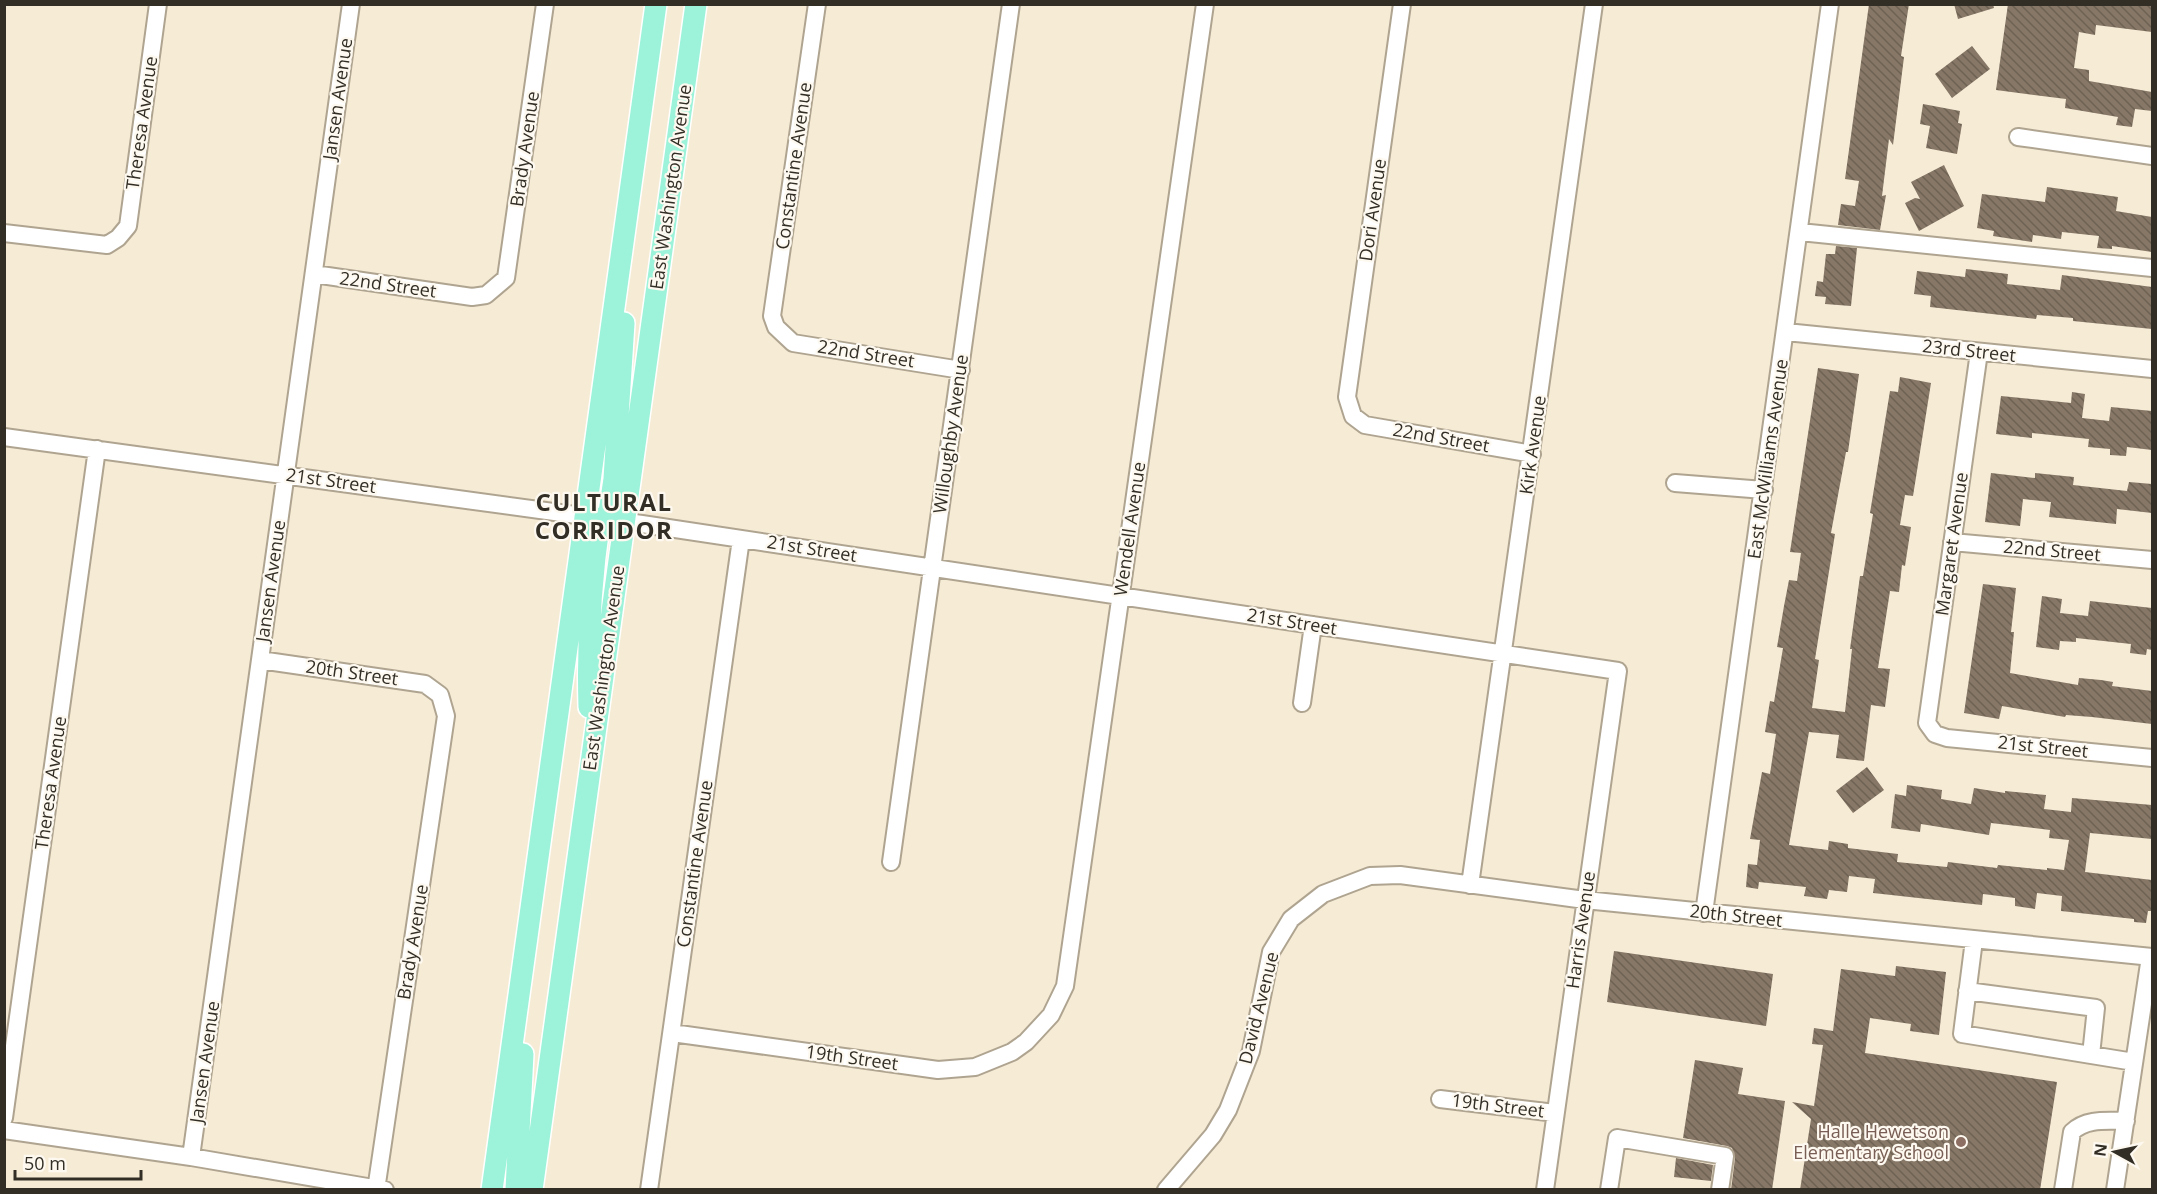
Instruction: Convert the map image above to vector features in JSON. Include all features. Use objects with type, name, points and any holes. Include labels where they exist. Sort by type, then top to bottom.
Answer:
[{"type":"main road","name":"East Washington Avenue","points":[[532,1190],[590,767],[588,674],[595,555],[604,518],[620,263],[656,4]]},
{"type":"main road","name":"East Washington Avenue","points":[[492,1190],[529,927],[696,4]]},
{"type":"main road","points":[[516,1190],[529,927]]},
{"type":"street","name":"Theresa Avenue","points":[[4,233],[107,246],[118,238],[128,225],[158,4]]},
{"type":"street","name":"Jansen Avenue","points":[[191,1157],[351,4]]},
{"type":"street","name":"Brady Avenue","points":[[495,289],[507,278],[545,4]]},
{"type":"street","name":"Constantine Avenue","points":[[776,327],[772,316],[817,4]]},
{"type":"street","name":"Willoughby Avenue","points":[[891,862],[1011,4]]},
{"type":"street","name":"Wendell Avenue","points":[[1026,1042],[1052,1015],[1065,986],[1205,4]]},
{"type":"street","name":"Dori Avenue","points":[[1353,416],[1347,397],[1402,4]]},
{"type":"street","name":"Kirk Avenue","points":[[1470,885],[1594,4]]},
{"type":"street","name":"East McWilliams Avenue","points":[[1704,913],[1830,4]]},
{"type":"street","points":[[2018,137],[2152,156]]},
{"type":"street","points":[[1800,232],[2152,268]]},
{"type":"street","name":"22nd Street","points":[[314,274],[472,297],[486,295],[495,289]]},
{"type":"street","name":"22nd Street","points":[[776,327],[793,343],[961,370]]},
{"type":"street","name":"23rd Street","points":[[1786,332],[2152,369]]},
{"type":"street","name":"Margaret Avenue","points":[[1935,734],[1928,723],[1979,352]]},
{"type":"street","name":"22nd Street","points":[[1353,416],[1365,424],[1532,454]]},
{"type":"street","name":"21st Street","points":[[4,437],[604,518],[1618,671]]},
{"type":"street","name":"Theresa Avenue","points":[[4,1118],[97,449]]},
{"type":"street","points":[[1675,483],[1764,490]]},
{"type":"street","name":"Constantine Avenue","points":[[649,1190],[741,539]]},
{"type":"street","name":"22nd Street","points":[[1952,542],[2152,560]]},
{"type":"street","points":[[1302,703],[1313,625]]},
{"type":"street","name":"20th Street","points":[[260,660],[425,684],[440,695]]},
{"type":"street","name":"Harris Avenue","points":[[1545,1190],[1618,671]]},
{"type":"street","name":"Brady Avenue","points":[[379,1189],[447,716],[440,695]]},
{"type":"street","name":"21st Street","points":[[1935,734],[1947,738],[2152,758]]},
{"type":"street","name":"20th Street","points":[[1323,894],[1370,876],[1400,875],[1585,900],[1704,913],[2151,957]]},
{"type":"street","name":"David Avenue","points":[[1166,1190],[1213,1135],[1228,1110],[1251,1051],[1271,952],[1291,919],[1323,894]]},
{"type":"street","points":[[1974,940],[1962,1034],[2134,1062]]},
{"type":"street","points":[[2115,1190],[2151,957]]},
{"type":"street","points":[[1967,991],[2096,1008],[2091,1055]]},
{"type":"street","name":"19th Street","points":[[672,1033],[938,1070],[975,1067],[1012,1052],[1026,1042]]},
{"type":"street","name":"19th Street","points":[[1440,1099],[1555,1113]]},
{"type":"street","points":[[2063,1190],[2072,1132],[2079,1125],[2089,1122],[2126,1121]]},
{"type":"street","points":[[4,1130],[191,1157],[379,1189]]},
{"type":"street","points":[[1609,1190],[1617,1138],[1725,1156],[1720,1190]]},
{"type":"building","points":[[1869,4],[1909,4],[1901,56],[1904,57],[1893,145],[1889,139],[1882,196],[1886,195],[1880,230],[1838,225],[1841,204],[1855,206],[1859,181],[1845,179]]},
{"type":"building","points":[[1954,4],[1993,4],[1994,8],[1958,19]]},
{"type":"building","points":[[2008,4],[2152,4],[2152,32],[2096,25],[2095,35],[2079,32],[2074,68],[2089,70],[2089,81],[2152,92],[2152,111],[2135,109],[2132,127],[2116,125],[2118,117],[2065,108],[2066,99],[1996,90]]},
{"type":"building","points":[[1972,46],[1990,69],[1952,98],[1935,74]]},
{"type":"building","points":[[1923,104],[1960,111],[1958,123],[1962,124],[1957,154],[1926,148],[1930,126],[1920,124]]},
{"type":"building","points":[[1944,165],[1964,206],[1919,231],[1905,203],[1915,198],[1920,199],[1911,182]]},
{"type":"building","points":[[2047,187],[2118,197],[2116,211],[2152,217],[2152,252],[2112,246],[2112,249],[2097,248],[2099,236],[2062,232],[2061,239],[2033,235],[2032,242],[1993,236],[1994,231],[1977,228],[1982,194],[2045,202]]},
{"type":"building","points":[[1836,246],[1857,248],[1851,306],[1825,304],[1826,297],[1815,296],[1817,281],[1823,282],[1826,254],[1835,254]]},
{"type":"building","points":[[1966,269],[2008,274],[2007,284],[2060,290],[2062,275],[2152,287],[2152,329],[2073,321],[2073,318],[2037,315],[2036,319],[1930,307],[1931,296],[1914,294],[1917,271],[1965,277]]},
{"type":"building","points":[[1818,368],[1859,374],[1848,452],[1846,452],[1831,533],[1835,534],[1815,659],[1819,660],[1812,708],[1845,712],[1852,649],[1850,649],[1860,576],[1863,576],[1873,514],[1870,513],[1890,391],[1898,392],[1900,377],[1931,383],[1913,496],[1905,495],[1900,525],[1911,527],[1905,566],[1902,565],[1899,592],[1890,591],[1878,668],[1890,669],[1885,707],[1871,705],[1864,761],[1836,758],[1839,735],[1809,732],[1789,845],[1828,850],[1829,841],[1848,844],[1848,848],[1898,854],[1897,862],[1947,867],[1948,862],[1997,868],[1998,865],[2064,870],[2069,840],[2049,838],[2050,830],[1991,823],[1989,835],[1921,824],[1920,832],[1891,828],[1895,794],[1906,796],[1907,785],[1942,790],[1941,799],[1971,804],[1974,788],[2005,793],[2005,791],[2046,795],[2044,809],[2071,812],[2072,798],[2152,805],[2152,839],[2090,833],[2085,872],[2152,880],[2152,911],[2148,911],[2146,923],[2134,922],[2134,919],[2061,911],[2062,896],[2037,893],[2035,909],[2015,906],[2015,898],[1983,894],[1982,905],[1873,893],[1875,879],[1849,876],[1847,892],[1829,890],[1827,899],[1804,896],[1806,887],[1759,882],[1758,889],[1746,887],[1748,864],[1757,865],[1760,840],[1750,839],[1762,772],[1770,774],[1776,734],[1765,732],[1770,701],[1774,702],[1783,648],[1777,647],[1789,580],[1797,581],[1801,553],[1790,552]]},
{"type":"building","points":[[2072,392],[2085,394],[2082,418],[2109,421],[2111,407],[2152,411],[2152,450],[2127,447],[2126,456],[2110,455],[2110,449],[2088,447],[2089,439],[2032,433],[2032,438],[1996,434],[2001,396],[2071,403]]},
{"type":"building","points":[[1991,473],[2035,478],[2035,473],[2074,477],[2073,485],[2127,491],[2129,482],[2152,484],[2152,513],[2117,509],[2116,524],[2049,517],[2051,502],[2023,499],[2020,526],[1985,522]]},
{"type":"building","points":[[1983,584],[2016,588],[2011,632],[2014,632],[2010,673],[2078,685],[2079,678],[2101,680],[2113,682],[2112,686],[2152,691],[2152,724],[2092,717],[2066,715],[2065,717],[2002,706],[1999,719],[1964,713]]},
{"type":"building","points":[[2042,596],[2062,599],[2060,613],[2088,616],[2090,601],[2152,608],[2152,650],[2147,649],[2146,655],[2130,653],[2131,644],[2076,638],[2076,642],[2060,641],[2059,650],[2036,647]]},
{"type":"building","points":[[1867,767],[1884,790],[1853,813],[1836,791]]},
{"type":"building","points":[[1614,951],[1773,974],[1766,1026],[1607,1002]]},
{"type":"building","points":[[1896,966],[1946,972],[1939,1035],[1910,1031],[1911,1024],[1870,1018],[1865,1053],[2057,1082],[2040,1190],[1800,1190],[1811,1119],[1792,1102],[1814,1106],[1823,1045],[1812,1044],[1814,1028],[1833,1031],[1841,969],[1895,976]]},
{"type":"building","points":[[1695,1060],[1743,1068],[1738,1094],[1785,1101],[1772,1190],[1731,1190],[1735,1158],[1732,1148],[1683,1138]]},
{"type":"building","points":[[1676,1158],[1713,1165],[1711,1181],[1674,1177]]},
{"type":"place","name":"Halle Hewetson Elementary School","points":[[1961,1142]]},
{"type":"district","name":"CULTURAL CORRIDOR","points":[[604,517]]}]
